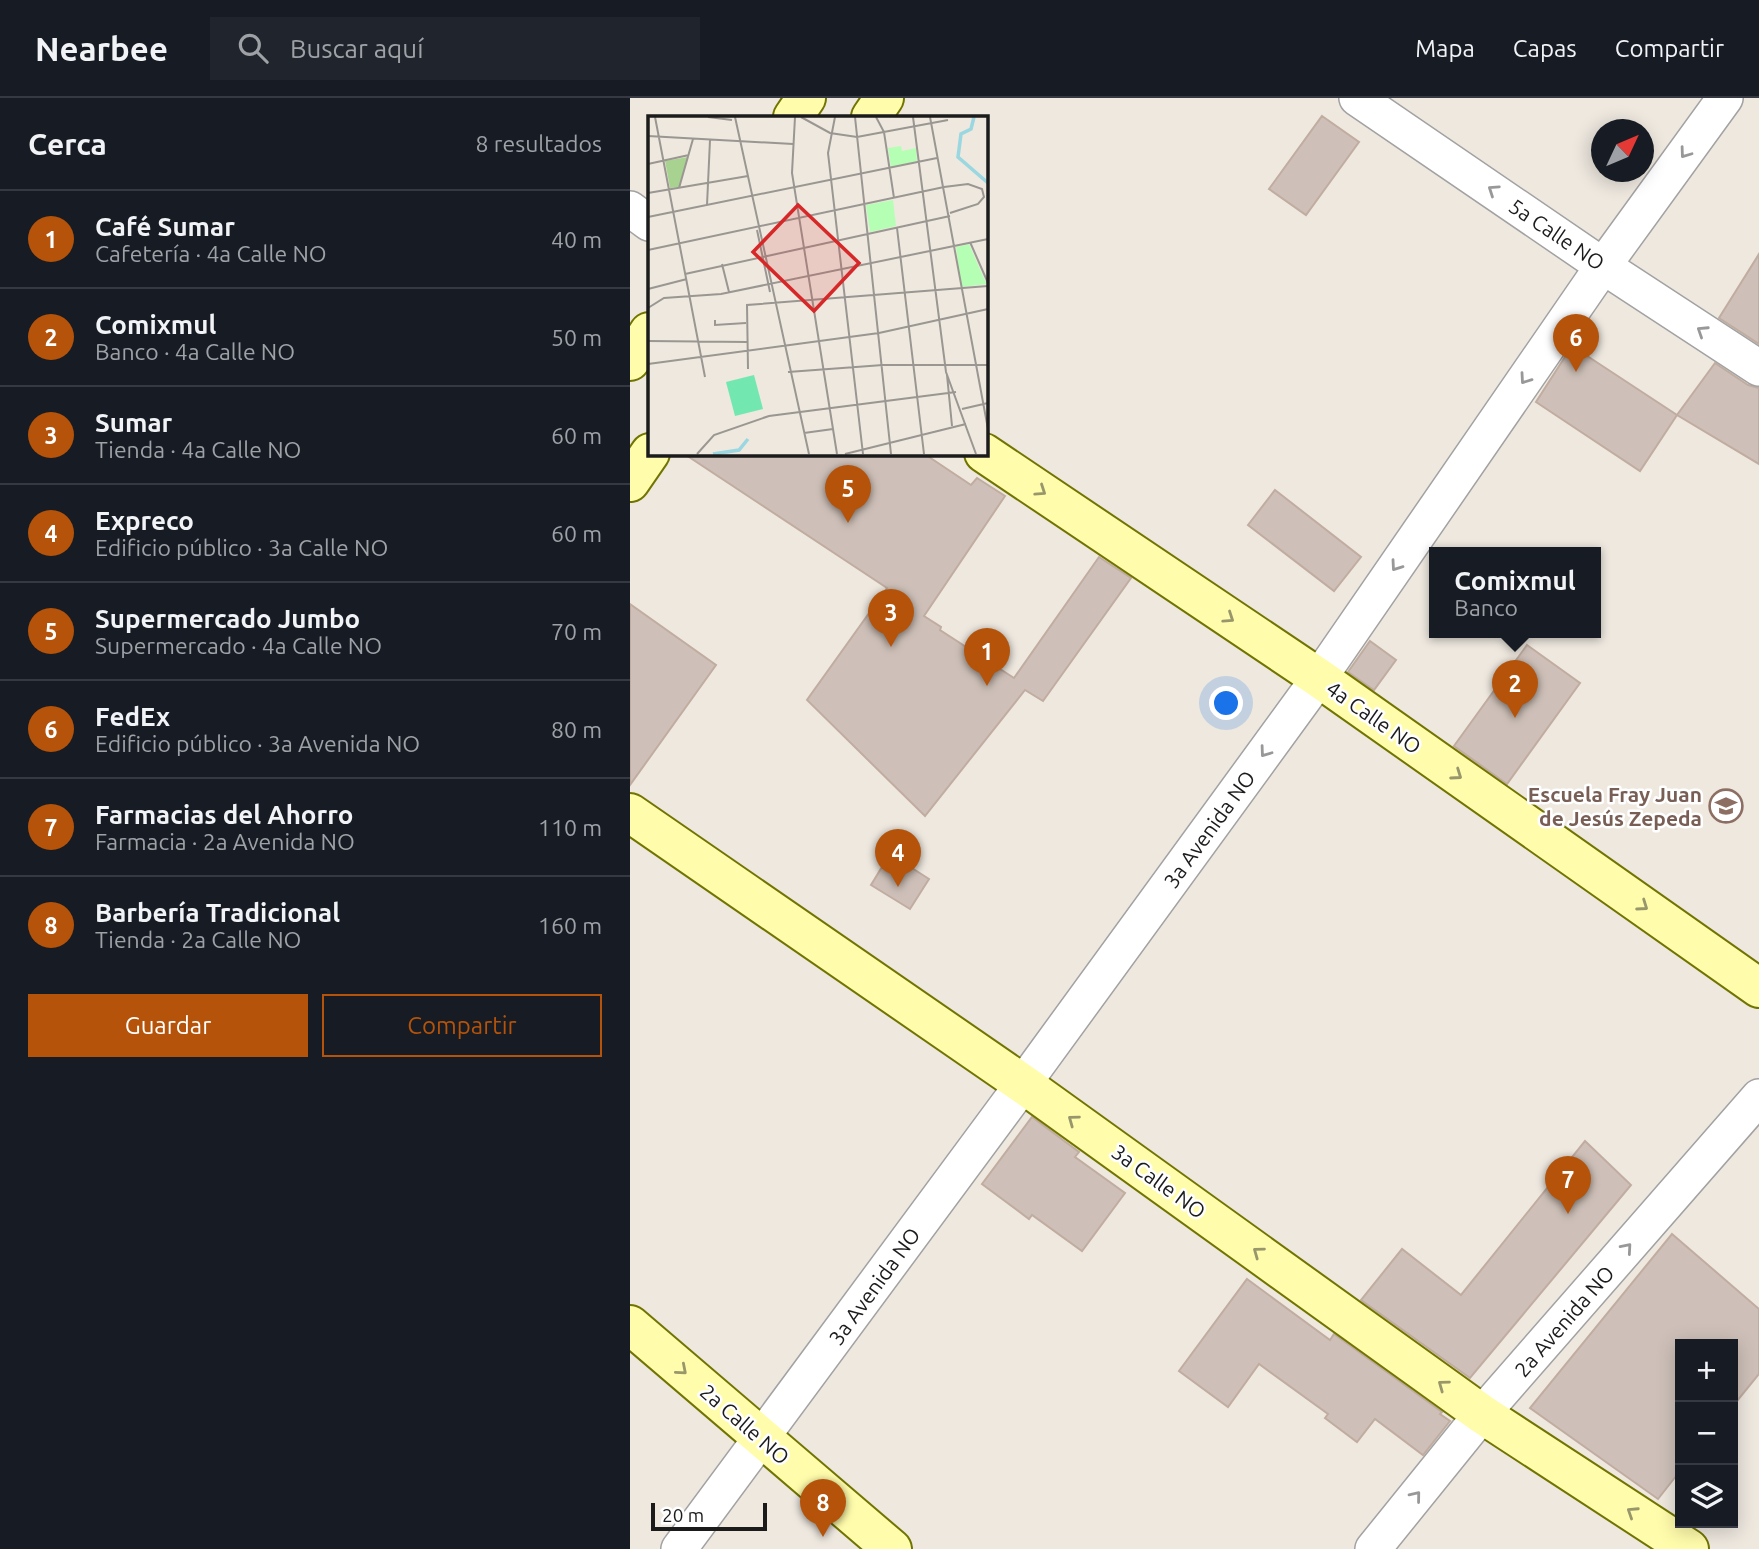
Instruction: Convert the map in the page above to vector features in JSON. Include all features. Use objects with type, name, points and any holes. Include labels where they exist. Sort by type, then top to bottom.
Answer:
[{"type":"street","points":[[794,116],[806,98]]},
{"type":"street","points":[[872,116],[884,98]]},
{"type":"street","name":"5a Calle NO","points":[[1357,98],[1603,266],[1759,368]]},
{"type":"street","name":"3a Avenida NO","points":[[679,1549],[1319,678],[1603,266],[1725,98]]},
{"type":"street","points":[[630,209],[648,222]]},
{"type":"street","points":[[630,361],[648,334]]},
{"type":"street","points":[[630,482],[649,455]]},
{"type":"street","name":"4a Calle NO","points":[[987,455],[1319,678],[1759,988]]},
{"type":"street","name":"3a Calle NO","points":[[630,813],[1023,1084],[1482,1414],[1689,1549]]},
{"type":"street","name":"2a Avenida NO","points":[[1373,1549],[1482,1414],[1759,1097]]},
{"type":"street","name":"2a Calle NO","points":[[630,1325],[892,1549]]},
{"type":"building","points":[[1322,116],[1359,142],[1306,215],[1269,189]]},
{"type":"building","points":[[1759,254],[1759,344],[1719,318]]},
{"type":"building","points":[[1572,346],[1677,415],[1640,471],[1536,402]]},
{"type":"building","points":[[1715,363],[1748,385],[1759,388],[1759,464],[1677,415]]},
{"type":"building","points":[[686,455],[926,455],[971,485],[977,478],[1005,496],[924,616],[941,627],[940,630],[1014,678],[1099,557],[1131,578],[1043,701],[1025,690],[925,816],[807,700],[887,588]]},
{"type":"building","points":[[1275,490],[1361,557],[1334,591],[1248,525]]},
{"type":"building","points":[[630,604],[716,665],[630,785]]},
{"type":"building","points":[[1370,641],[1396,660],[1374,690],[1348,672]]},
{"type":"building","points":[[1527,645],[1580,683],[1507,784],[1454,746]]},
{"type":"building","points":[[890,854],[929,879],[910,909],[871,885]]},
{"type":"building","points":[[1032,1117],[1079,1152],[1075,1157],[1125,1193],[1082,1251],[1032,1215],[1029,1219],[982,1184]]},
{"type":"building","points":[[1585,1141],[1631,1185],[1470,1378],[1361,1300],[1402,1249],[1461,1295]]},
{"type":"building","points":[[1672,1234],[1759,1309],[1759,1374],[1738,1400],[1738,1339],[1675,1339],[1675,1477],[1658,1499],[1530,1408]]},
{"type":"building","points":[[1247,1279],[1330,1340],[1334,1334],[1442,1412],[1440,1414],[1450,1421],[1423,1455],[1375,1419],[1357,1442],[1325,1418],[1328,1414],[1259,1364],[1228,1407],[1179,1371]]},
{"type":"place","name":"FedEx","points":[[1576,372]]},
{"type":"place","name":"Supermercado Jumbo","points":[[848,523]]},
{"type":"place","name":"Sumar","points":[[891,647]]},
{"type":"place","name":"Café Sumar","points":[[987,686]]},
{"type":"place","name":"Comixmul","points":[[1515,718]]},
{"type":"place","name":"Escuela Fray Juan de Jesús Zepeda","points":[[1726,806]]},
{"type":"place","name":"Expreco","points":[[898,887]]},
{"type":"place","name":"Farmacias del Ahorro","points":[[1568,1214]]},
{"type":"place","name":"Barbería Tradicional","points":[[823,1537]]}]
